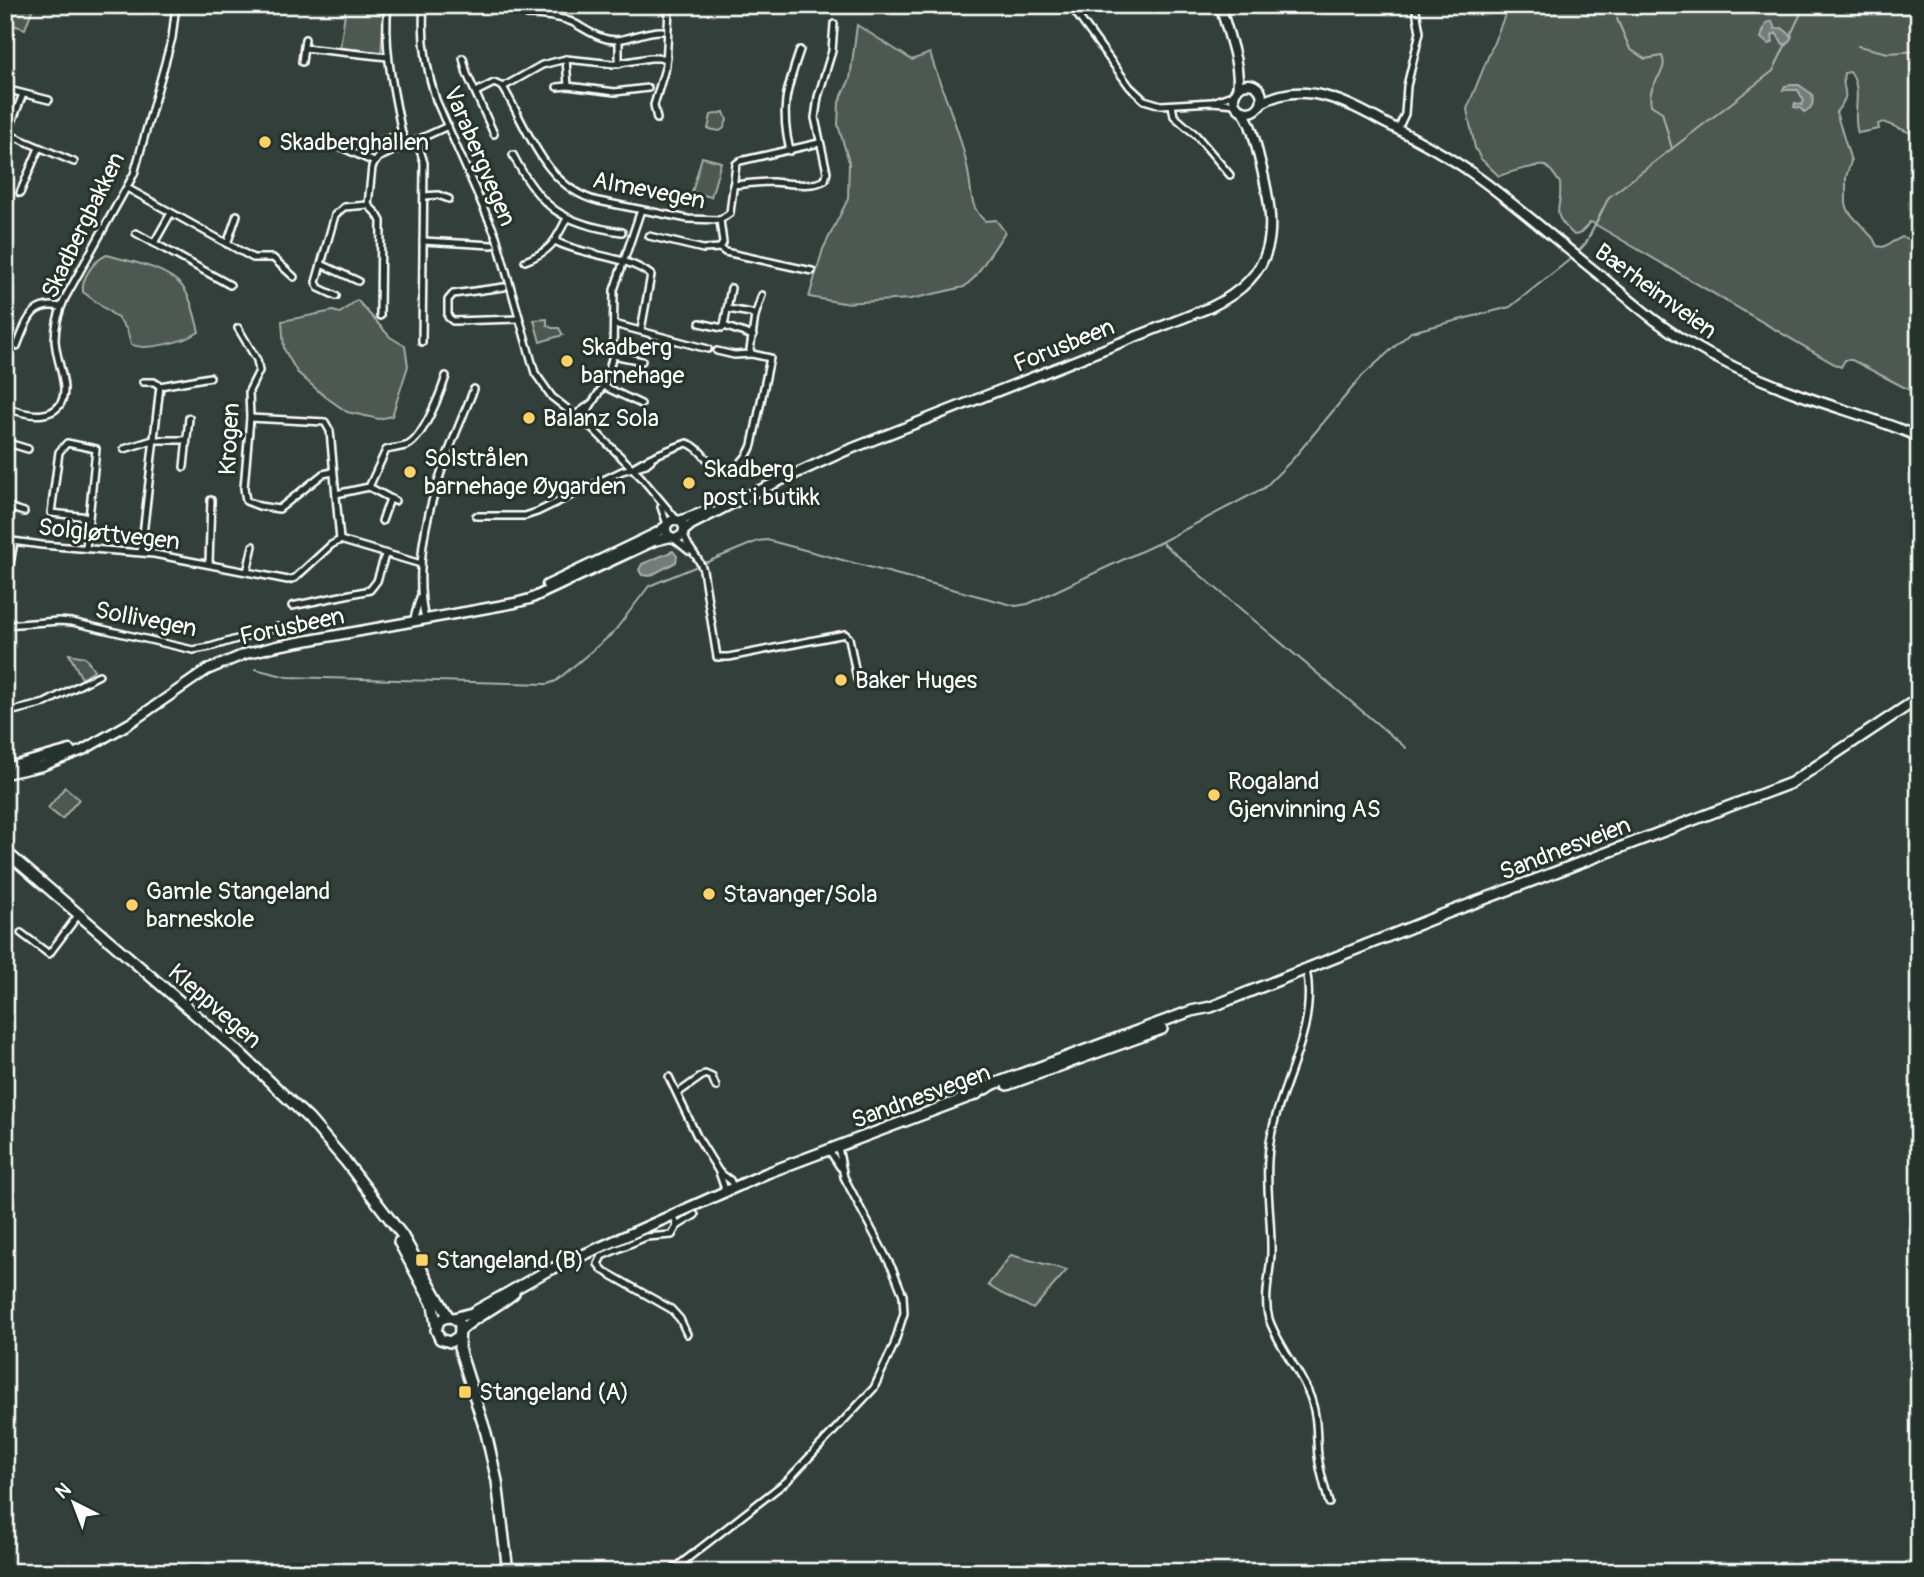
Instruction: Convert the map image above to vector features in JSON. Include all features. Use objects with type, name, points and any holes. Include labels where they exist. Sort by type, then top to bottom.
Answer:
[{"type":"main road","name":"Forusbeen","points":[[5,774],[55,761],[83,750],[150,710],[196,677],[232,658],[277,646],[530,599],[654,541],[677,538],[691,525],[843,452],[1211,307],[1234,295],[1252,279],[1271,235],[1269,200],[1248,122],[1238,107],[1235,61],[1220,5]]},
{"type":"main road","name":"Forusbeen","points":[[1235,61],[1247,81],[1256,87],[1262,96],[1253,122],[1254,140]]},
{"type":"main road","points":[[1236,92],[1246,85],[1264,92],[1286,94]]},
{"type":"main road","name":"Bærheimveien","points":[[1286,94],[1314,93],[1339,99],[1450,159],[1494,189],[1650,317],[1683,340],[1770,384],[1919,437]]},
{"type":"main road","points":[[1238,107],[1247,112],[1286,94]]},
{"type":"main road","name":"Forusbeen","points":[[503,605],[678,520],[751,494]]},
{"type":"main road","points":[[678,520],[682,523],[684,532]]},
{"type":"main road","points":[[667,525],[667,534],[672,538]]},
{"type":"main road","name":"Sandnesveien","points":[[1123,1045],[1438,916],[1791,783],[1919,698]]},
{"type":"main road","name":"Forusbeen","points":[[5,768],[60,754],[109,735]]},
{"type":"main road","name":"Kleppvegen","points":[[5,851],[290,1099],[338,1152],[402,1235],[452,1317],[458,1321],[459,1348],[486,1433],[497,1481],[508,1572]]},
{"type":"main road","name":"Sandnesveien","points":[[972,1096],[994,1084],[1191,1011],[1211,1007]]},
{"type":"main road","name":"Sandnesvegen","points":[[452,1317],[472,1313],[528,1281],[767,1173],[972,1096],[1123,1045]]},
{"type":"main road","name":"Kleppvegen","points":[[382,1209],[428,1293],[437,1318],[437,1335],[454,1353],[471,1387]]},
{"type":"main road","name":"Sandnesvegen","points":[[460,1333],[470,1321],[504,1302],[528,1281]]},
{"type":"main road","points":[[436,1325],[439,1321],[452,1317]]},
{"type":"main road","points":[[444,1341],[450,1342],[460,1333]]},
{"type":"street","name":"Skadbergbakken","points":[[5,406],[21,413],[40,415],[48,414],[59,405],[64,391],[55,339],[61,307],[134,174],[176,22],[176,5]]},
{"type":"street","points":[[388,5],[388,57],[402,134],[407,145]]},
{"type":"street","name":"Varabergvegen","points":[[424,5],[426,62],[436,100],[493,227],[535,373],[552,397],[605,442],[632,468],[654,495]]},
{"type":"street","points":[[1070,5],[1136,94],[1152,103],[1172,105],[1212,102],[1238,107]]},
{"type":"street","points":[[1398,129],[1405,114],[1420,32],[1415,5]]},
{"type":"street","points":[[657,119],[654,105],[665,73],[669,9]]},
{"type":"street","points":[[527,15],[562,19],[593,35],[619,41],[642,33],[662,31]]},
{"type":"street","points":[[733,185],[823,182],[827,172],[819,143],[816,111],[832,51],[834,24]]},
{"type":"street","points":[[302,62],[305,39]]},
{"type":"street","points":[[619,41],[619,64]]},
{"type":"street","points":[[304,48],[388,57]]},
{"type":"street","points":[[790,150],[784,123],[784,105],[800,50]]},
{"type":"street","points":[[463,58],[495,134]]},
{"type":"street","points":[[476,92],[494,83],[503,88],[542,65],[566,59],[619,64],[650,58],[667,58]]},
{"type":"street","points":[[566,59],[568,86]]},
{"type":"street","points":[[557,88],[568,86],[615,92],[646,89],[644,98]]},
{"type":"street","name":"Almevegen","points":[[503,88],[548,167],[561,182],[588,199],[688,219],[720,220]]},
{"type":"street","points":[[5,89],[48,100]]},
{"type":"street","points":[[1212,102],[1236,92]]},
{"type":"street","points":[[23,94],[6,137],[74,162]]},
{"type":"street","points":[[1172,105],[1174,116],[1196,135],[1230,175]]},
{"type":"street","points":[[368,205],[374,162],[448,126]]},
{"type":"street","points":[[375,143],[402,134]]},
{"type":"street","points":[[417,140],[424,163],[422,342]]},
{"type":"street","points":[[720,248],[723,243],[720,220],[730,213],[736,166],[740,161],[819,143]]},
{"type":"street","points":[[341,147],[374,162]]},
{"type":"street","points":[[20,193],[39,148]]},
{"type":"street","points":[[513,155],[531,187],[545,202],[567,218],[580,224],[622,232]]},
{"type":"street","points":[[127,188],[253,258],[273,258],[294,277]]},
{"type":"street","points":[[424,196],[439,195],[450,199]]},
{"type":"street","points":[[336,296],[317,286],[316,278],[332,225],[340,209],[368,205]]},
{"type":"street","points":[[368,205],[381,221],[380,316]]},
{"type":"street","points":[[581,421],[603,386],[613,355],[614,290],[641,210]]},
{"type":"street","points":[[154,243],[171,213]]},
{"type":"street","points":[[227,244],[237,215]]},
{"type":"street","points":[[525,261],[543,253],[555,241],[567,218]]},
{"type":"street","points":[[136,233],[230,285]]},
{"type":"street","points":[[649,236],[703,249],[720,248],[724,252],[812,271]]},
{"type":"street","points":[[423,241],[492,245]]},
{"type":"street","points":[[555,241],[570,249],[622,261],[646,271],[652,277],[641,330]]},
{"type":"street","points":[[191,263],[196,255]]},
{"type":"street","points":[[321,264],[358,281]]},
{"type":"street","points":[[504,287],[453,294],[448,300],[448,317],[453,321],[519,319]]},
{"type":"street","points":[[724,326],[731,288]]},
{"type":"street","points":[[752,354],[750,344],[762,295]]},
{"type":"street","points":[[17,346],[27,322],[38,308],[44,305],[61,307]]},
{"type":"street","points":[[728,309],[755,316]]},
{"type":"street","points":[[700,323],[722,328],[724,326],[753,336]]},
{"type":"street","points":[[614,324],[708,349]]},
{"type":"street","name":"Krogen","points":[[239,328],[259,366],[248,391],[250,418],[244,488],[246,501],[279,509],[323,474],[333,472]]},
{"type":"street","points":[[476,516],[525,516],[537,512],[632,468],[643,460],[687,443],[695,446],[714,467],[721,470],[727,470],[744,460],[752,445],[770,358],[717,351]]},
{"type":"street","points":[[613,355],[642,361]]},
{"type":"street","points":[[369,487],[386,450],[413,442],[432,412],[446,376]]},
{"type":"street","points":[[143,382],[154,382],[160,386],[210,377]]},
{"type":"street","points":[[141,552],[160,386]]},
{"type":"street","points":[[603,386],[641,404]]},
{"type":"street","points":[[413,622],[420,597],[421,564],[429,508],[474,389]]},
{"type":"street","points":[[575,416],[594,401]]},
{"type":"street","points":[[184,467],[189,418]]},
{"type":"street","points":[[250,418],[325,422],[330,431],[340,540],[421,564]]},
{"type":"street","points":[[124,449],[153,440],[185,440]]},
{"type":"street","points":[[5,442],[29,450]]},
{"type":"street","points":[[86,548],[96,449],[67,443],[59,452],[51,513],[89,517]]},
{"type":"street","points":[[336,494],[369,487],[393,500],[382,521]]},
{"type":"street","points":[[654,495],[678,520]]},
{"type":"street","points":[[654,495],[664,512],[667,525]]},
{"type":"street","name":"Solgløttvegen","points":[[209,564],[211,500]]},
{"type":"street","points":[[5,506],[24,512]]},
{"type":"street","points":[[684,532],[692,553]]},
{"type":"street","points":[[672,538],[701,561],[717,657],[845,635],[849,638],[857,679]]},
{"type":"street","name":"Solgløttvegen","points":[[5,540],[141,552],[292,580],[340,540]]},
{"type":"street","points":[[5,590],[15,542]]},
{"type":"street","points":[[247,572],[253,546]]},
{"type":"street","points":[[292,606],[370,590],[377,581],[384,555]]},
{"type":"street","points":[[420,597],[425,620]]},
{"type":"street","name":"Sollivegen","points":[[5,625],[72,622],[193,650],[210,648],[277,628]]},
{"type":"street","points":[[5,713],[45,702],[99,675]]},
{"type":"street","points":[[21,933],[48,954],[79,914]]},
{"type":"street","points":[[1306,969],[1306,1023],[1270,1144],[1268,1176],[1271,1255],[1267,1301],[1269,1319],[1311,1396],[1318,1421],[1318,1456],[1329,1503]]},
{"type":"street","points":[[678,1093],[705,1074],[712,1077],[716,1087]]},
{"type":"street","points":[[669,1077],[696,1136],[730,1190]]},
{"type":"street","points":[[670,1572],[787,1481],[863,1401],[882,1376],[894,1345],[904,1313],[903,1295],[840,1167],[834,1148]]},
{"type":"street","points":[[687,1334],[680,1319],[671,1309],[604,1271],[598,1264],[602,1256],[646,1237],[670,1236],[677,1226],[695,1215]]},
{"type":"street","points":[[674,1216],[677,1226]]},
{"type":"shaded area","points":[[9,5],[34,5],[25,29],[5,22],[5,12]]},
{"type":"shaded area","points":[[346,5],[385,5],[381,52],[340,48]]},
{"type":"shaded area","points":[[1509,5],[1919,5],[1919,136],[1883,122],[1878,124],[1879,129],[1858,133],[1856,86],[1850,72],[1844,73],[1845,96],[1836,112],[1851,161],[1846,177],[1846,204],[1849,212],[1877,246],[1883,247],[1902,237],[1914,241],[1919,247],[1919,395],[1852,360],[1845,360],[1841,367],[1836,365],[1591,222],[1579,234],[1574,235],[1558,215],[1560,183],[1547,167],[1529,167],[1499,176],[1481,159],[1475,148],[1467,109]]},
{"type":"shaded area","points":[[1772,21],[1775,29],[1782,28],[1792,36],[1787,45],[1783,44],[1776,33],[1772,36],[1773,43],[1768,44],[1761,38],[1766,23]]},
{"type":"shaded area","points":[[857,25],[912,60],[930,53],[962,145],[974,206],[985,221],[996,220],[1005,232],[975,277],[964,287],[911,299],[843,303],[809,297],[823,249],[848,199],[849,162],[838,125],[839,102],[850,79]]},
{"type":"shaded area","points":[[1799,85],[1812,94],[1812,105],[1804,112],[1794,107],[1795,103],[1802,105],[1804,101],[1798,90],[1783,90],[1785,86]]},
{"type":"shaded area","points":[[724,112],[727,120],[724,128],[720,131],[708,129],[711,115]]},
{"type":"shaded area","points":[[702,157],[721,162],[711,197],[692,192]]},
{"type":"shaded area","points":[[107,255],[147,266],[175,279],[182,286],[193,308],[199,332],[165,344],[145,347],[131,344],[127,330],[119,319],[83,292],[89,270]]},
{"type":"shaded area","points":[[357,300],[390,337],[405,346],[408,366],[392,416],[379,419],[347,412],[297,372],[284,349],[282,321],[333,311],[340,313]]},
{"type":"shaded area","points":[[547,319],[547,325],[559,328],[563,335],[540,342],[534,320]]},
{"type":"shaded area","points":[[673,551],[677,556],[676,562],[650,576],[642,575],[639,570],[642,564]]},
{"type":"shaded area","points":[[69,654],[85,657],[94,670],[84,678],[81,677]]},
{"type":"shaded area","points":[[65,787],[79,799],[62,819],[48,808]]},
{"type":"shaded area","points":[[1011,1255],[1067,1270],[1033,1309],[988,1285]]},
{"type":"waterway","points":[[1790,36],[1805,5]]},
{"type":"waterway","points":[[1617,19],[1630,49],[1645,59],[1662,56],[1663,68],[1650,97],[1651,105],[1662,112],[1672,149]]},
{"type":"waterway","points":[[1577,253],[1586,243],[1609,197],[1773,71],[1786,44]]},
{"type":"waterway","points":[[1858,46],[1888,53],[1919,51]]},
{"type":"waterway","points":[[255,669],[287,677],[548,684],[556,681],[613,633],[649,586],[758,541],[767,540],[1016,606],[1028,604],[1161,542],[1264,488],[1292,460],[1363,375],[1411,332],[1510,307],[1573,257]]},
{"type":"waterway","points":[[1161,542],[1406,748]]},
{"type":"waterway","points":[[1900,1572],[1919,1558]]},
{"type":"taxiway","points":[[21,1572],[31,1569],[39,1572]]},
{"type":"place","name":"Skadberghallen","points":[[265,142]]},
{"type":"place","name":"Skadberg barnehage","points":[[567,361]]},
{"type":"place","name":"Balanz Sola","points":[[529,418]]},
{"type":"place","name":"Solstrålen barnehage Øygarden","points":[[410,472]]},
{"type":"place","name":"Skadberg post i butikk","points":[[689,483]]},
{"type":"place","name":"Baker Huges","points":[[841,680]]},
{"type":"place","name":"Rogaland Gjenvinning AS","points":[[1214,795]]},
{"type":"place","name":"Stavanger/Sola","points":[[709,894]]},
{"type":"place","name":"Gamle Stangeland barneskole","points":[[132,905]]},
{"type":"place","name":"Stangeland (B)","points":[[422,1260]]},
{"type":"place","name":"Stangeland (A)","points":[[465,1392]]}]
